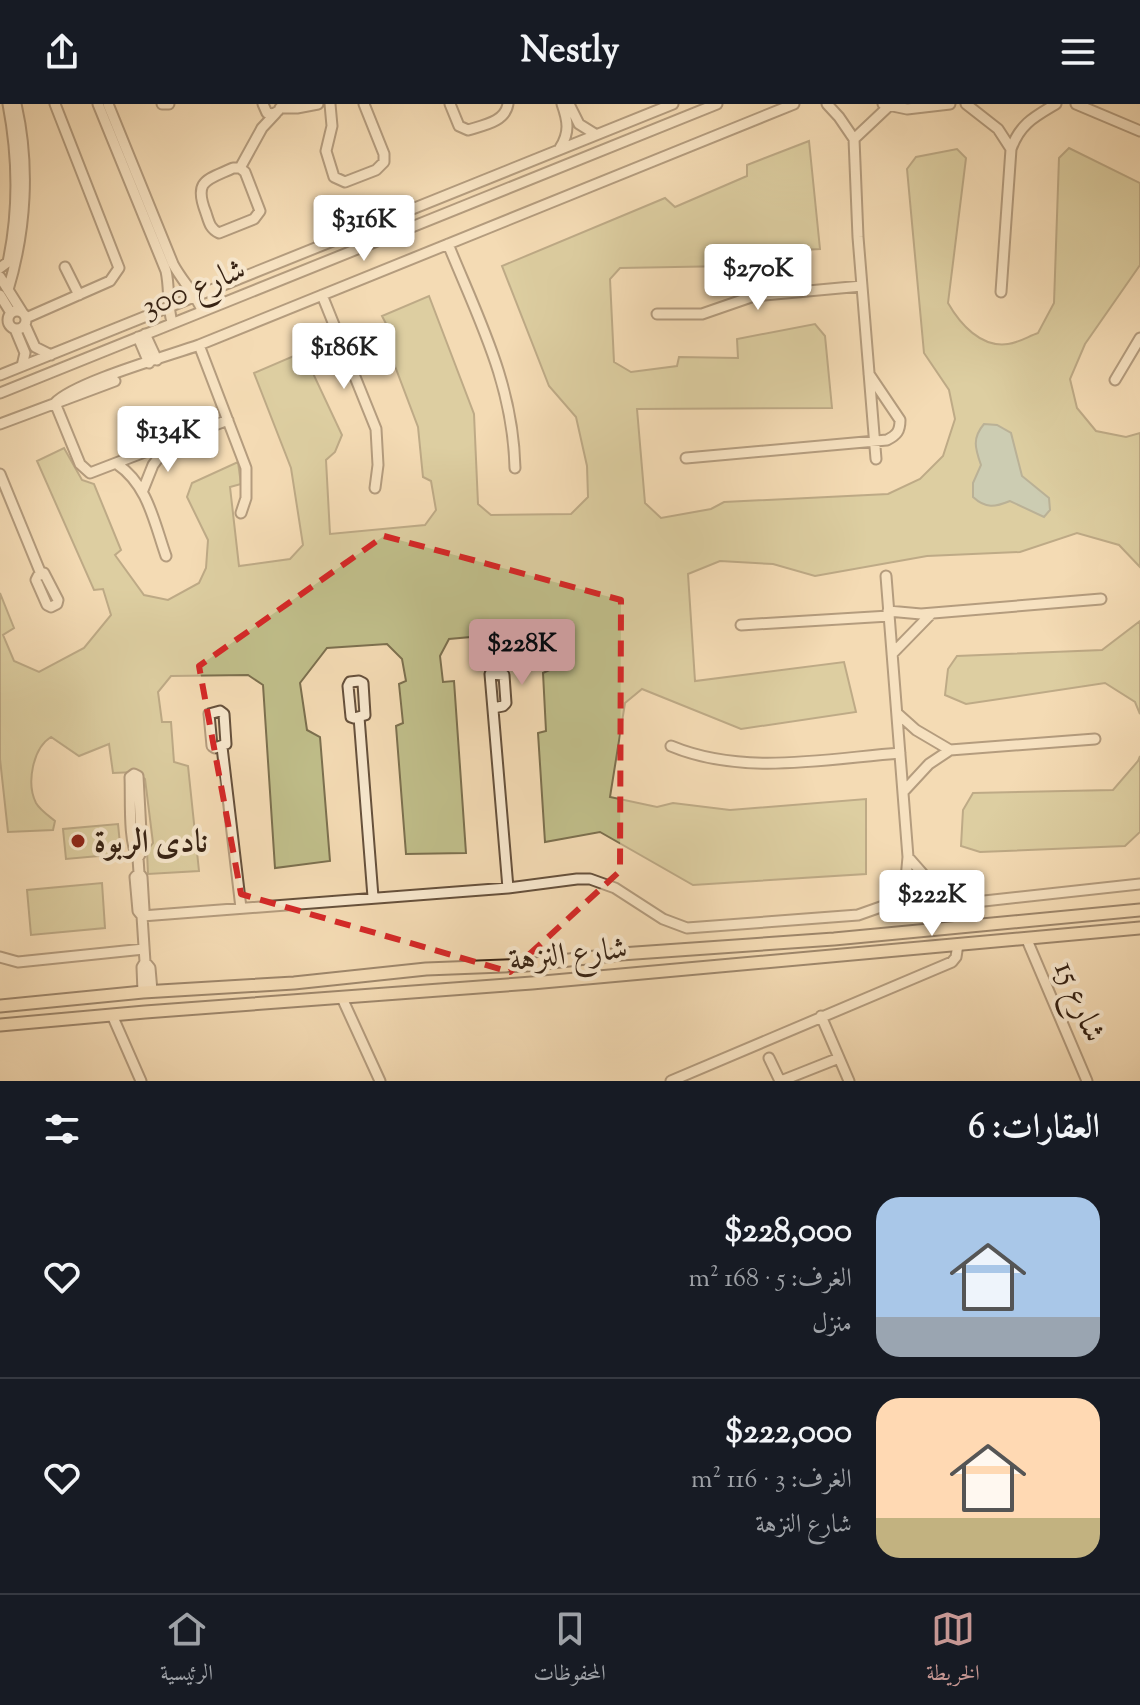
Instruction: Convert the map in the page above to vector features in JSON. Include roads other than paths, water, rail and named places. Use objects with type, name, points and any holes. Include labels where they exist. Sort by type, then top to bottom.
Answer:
[{"type":"main road","name":"شارع النزهة","points":[[0,1006],[148,992],[294,983],[426,969],[526,965],[1140,910]]},
{"type":"main road","name":"شارع النزهة","points":[[0,1025],[402,994],[1140,928]]},
{"type":"main road","points":[[938,929],[933,935],[939,946]]},
{"type":"main road","points":[[909,931],[914,937],[911,948]]},
{"type":"main road","points":[[426,969],[421,984],[429,991]]},
{"type":"main road","points":[[394,973],[402,982],[402,994]]},
{"type":"street","points":[[8,104],[20,201]]},
{"type":"street","points":[[4,292],[20,201],[23,143],[16,104]]},
{"type":"street","points":[[15,321],[113,279],[118,272],[119,264],[55,104]]},
{"type":"street","points":[[98,104],[181,278],[196,296],[202,310]]},
{"type":"street","points":[[108,104],[166,271],[172,322]]},
{"type":"street","points":[[162,104],[169,104]]},
{"type":"street","points":[[263,106],[267,113],[279,108],[318,104]]},
{"type":"street","points":[[330,104],[332,126],[326,151],[334,177],[345,182],[376,170],[384,162],[384,154],[364,104]]},
{"type":"street","points":[[450,104],[459,126],[468,130],[500,119],[508,104]]},
{"type":"street","points":[[560,148],[568,128],[562,104]]},
{"type":"street","points":[[569,104],[579,124],[595,134]]},
{"type":"street","name":"شارع 300","points":[[0,375],[673,104]]},
{"type":"street","name":"شارع 300","points":[[0,393],[717,104]]},
{"type":"street","points":[[0,424],[55,403],[65,394],[199,345],[794,104]]},
{"type":"street","points":[[827,104],[854,139],[853,170],[876,459]]},
{"type":"street","points":[[854,139],[886,105],[907,109],[950,104]]},
{"type":"street","points":[[966,104],[998,129],[1011,149]]},
{"type":"street","points":[[1001,292],[1011,149],[1015,137],[1030,119],[1056,104]]},
{"type":"street","points":[[1076,104],[1140,131]]},
{"type":"street","points":[[262,128],[263,106]]},
{"type":"street","points":[[240,168],[262,128],[279,108]]},
{"type":"street","points":[[568,128],[579,124]]},
{"type":"street","points":[[240,168],[247,175],[259,205],[259,213],[254,219],[226,232],[216,233],[200,197],[200,187],[207,180],[240,168]]},
{"type":"street","points":[[466,187],[466,195],[481,199]]},
{"type":"street","points":[[442,197],[454,200],[457,205],[454,210]]},
{"type":"street","points":[[448,244],[506,390],[515,468]]},
{"type":"street","points":[[65,267],[79,295]]},
{"type":"street","points":[[0,277],[25,353],[22,366]]},
{"type":"street","points":[[169,286],[181,278]]},
{"type":"street","points":[[657,314],[702,314],[754,296],[862,286]]},
{"type":"street","points":[[322,295],[376,429],[378,465],[375,488]]},
{"type":"street","points":[[15,321],[35,347],[51,355]]},
{"type":"street","points":[[142,336],[150,363]]},
{"type":"street","points":[[1115,380],[1140,338]]},
{"type":"street","points":[[199,345],[246,468],[247,483],[241,513]]},
{"type":"street","points":[[686,458],[875,441],[895,436],[900,429],[900,420],[868,373]]},
{"type":"street","points":[[55,403],[84,470],[96,472],[228,420]]},
{"type":"street","points":[[143,490],[153,465],[169,443]]},
{"type":"street","points":[[117,464],[143,490],[166,556]]},
{"type":"street","points":[[0,474],[41,574]]},
{"type":"street","points":[[886,576],[908,857],[906,879],[897,900]]},
{"type":"street","points":[[741,625],[1101,599]]},
{"type":"street","points":[[892,654],[931,613]]},
{"type":"street","points":[[493,708],[508,888]]},
{"type":"street","points":[[897,713],[916,730],[950,750]]},
{"type":"street","points":[[359,717],[373,897]]},
{"type":"street","points":[[903,792],[929,764],[950,750],[1095,739]]},
{"type":"street","points":[[671,746],[710,760],[751,764],[900,753]]},
{"type":"street","points":[[222,747],[241,908]]},
{"type":"street","points":[[135,812],[134,851],[139,873],[135,877],[145,962],[150,968],[148,992]]},
{"type":"street","points":[[908,857],[944,898]]},
{"type":"street","points":[[142,916],[590,879],[615,888],[663,919],[687,928],[858,915],[897,900],[920,896],[975,902],[1140,884]]},
{"type":"street","name":"شارع 15","points":[[1027,940],[1087,1081]]},
{"type":"street","points":[[671,1081],[952,962],[958,944]]},
{"type":"street","points":[[0,957],[18,962],[144,949]]},
{"type":"street","points":[[342,998],[380,1081]]},
{"type":"street","points":[[112,1015],[141,1081]]},
{"type":"street","points":[[821,1016],[849,1081]]},
{"type":"street","points":[[769,1058],[781,1081],[838,1055]]},
{"type":"place","name":"نادى الربوة","points":[[78,841]]}]
